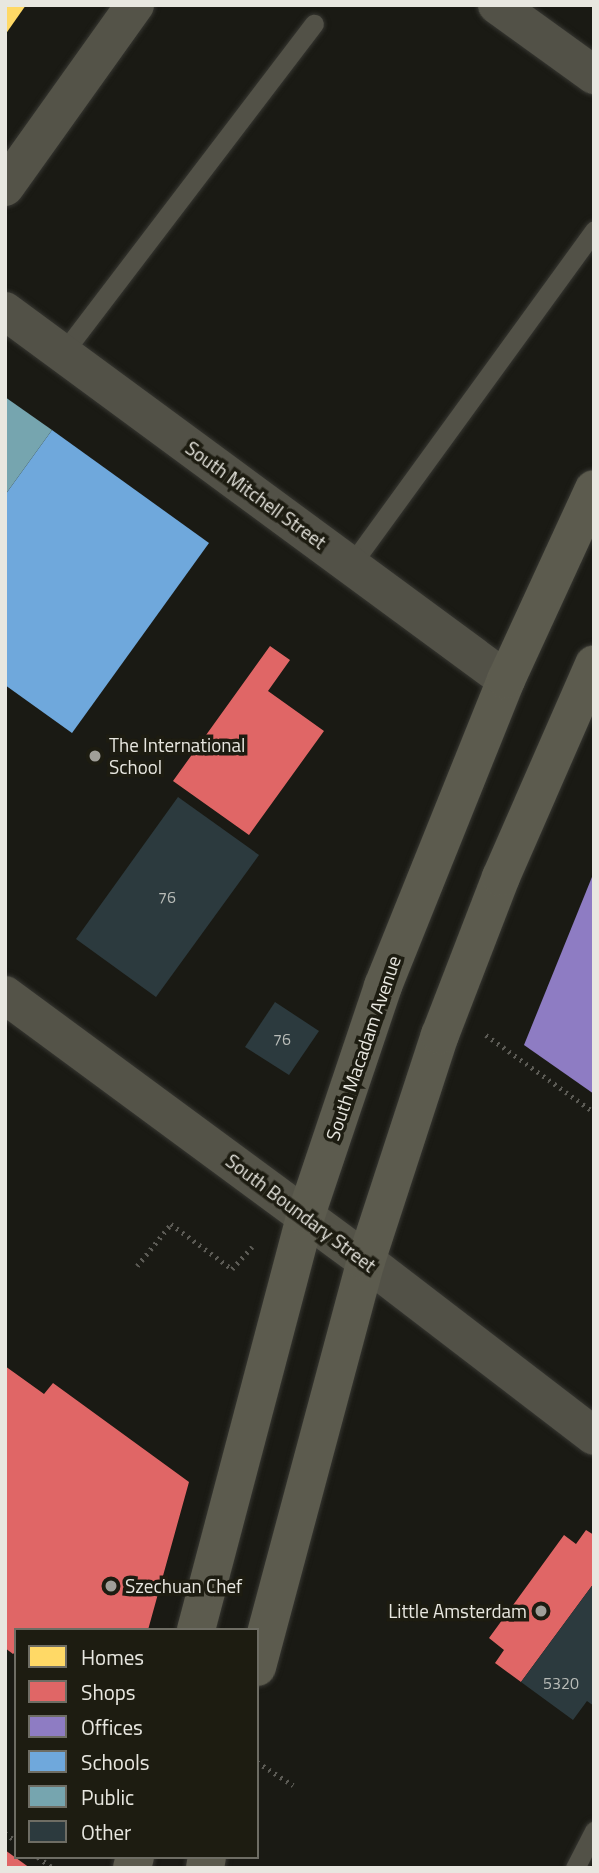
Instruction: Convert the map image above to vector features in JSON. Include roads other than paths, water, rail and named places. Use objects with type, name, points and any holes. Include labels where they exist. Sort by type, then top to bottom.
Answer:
[{"type":"main road","name":"South Macadam Avenue","points":[[197,1628],[306,1216],[383,986],[506,680],[594,489]]},
{"type":"main road","points":[[259,1660],[366,1261],[449,1013],[501,877],[594,664]]},
{"type":"street","points":[[5,187],[135,5]]},
{"type":"street","points":[[513,10],[594,75]]},
{"type":"street","name":"South Mitchell Street","points":[[5,311],[506,680]]},
{"type":"street","name":"South Boundary Street","points":[[5,995],[306,1216],[594,1436]]},
{"type":"lane","points":[[62,353],[314,24]]},
{"type":"lane","points":[[351,565],[594,230]]},
{"type":"lane","points":[[575,1868],[594,1831]]},
{"type":"place","name":"The International School","points":[[95,756]]},
{"type":"place","name":"Szechuan Chef","points":[[111,1586]]},
{"type":"place","name":"Little Amsterdam","points":[[541,1611]]}]
